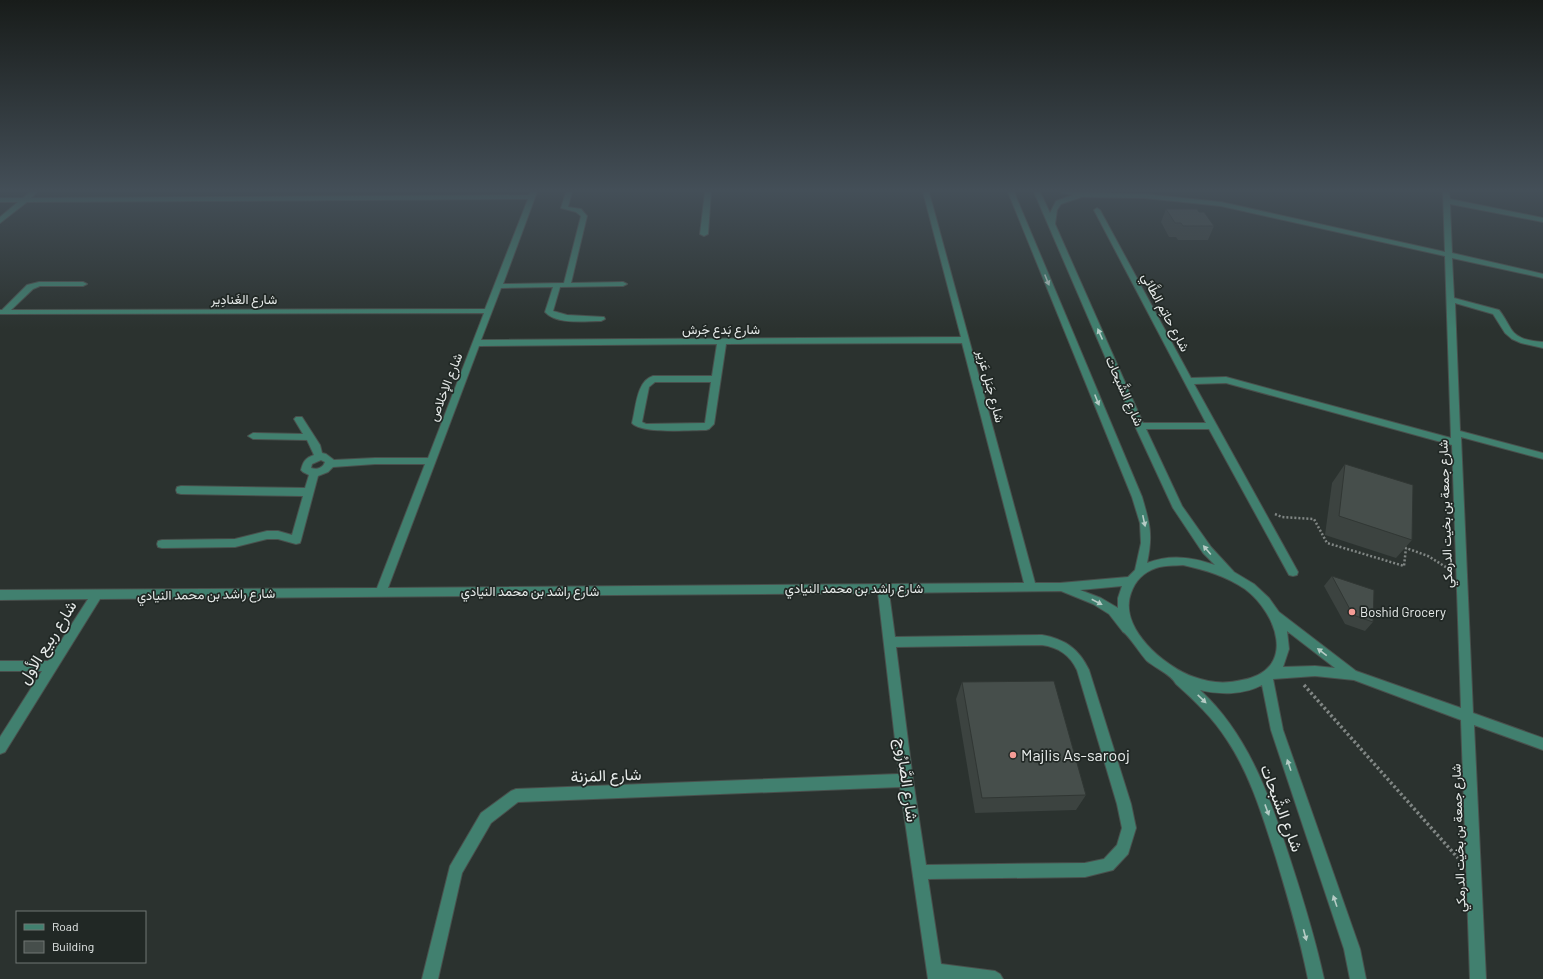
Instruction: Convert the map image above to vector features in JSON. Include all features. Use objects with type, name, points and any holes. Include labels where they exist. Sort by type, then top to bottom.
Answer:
[{"type":"street","name":"شارع الإخلاص","points":[[381,592],[516,238]]},
{"type":"street","points":[[567,285],[579,238]]},
{"type":"street","name":"شارع جَبَل عَزير","points":[[938,238],[1031,587]]},
{"type":"street","points":[[1030,238],[1137,497],[1145,523],[1146,543],[1140,571]]},
{"type":"street","name":"شارع الشَّبحات","points":[[1057,238],[1178,508],[1207,550],[1235,577]]},
{"type":"street","name":"شارع حاتِم الطَّائي","points":[[1112,238],[1212,426],[1293,572]]},
{"type":"street","points":[[1375,238],[1543,276]]},
{"type":"street","name":"شارع جمعة بن بخيت الدرمكي","points":[[1448,238],[1478,979]]},
{"type":"street","points":[[2,312],[30,287],[39,284],[83,284]]},
{"type":"street","points":[[498,286],[624,284]]},
{"type":"street","points":[[557,286],[550,312],[553,315],[567,318],[601,318]]},
{"type":"street","points":[[1451,300],[1496,312],[1502,318],[1508,332],[1514,337],[1543,345]]},
{"type":"street","name":"شارع الغَنادِير","points":[[2,312],[488,311]]},
{"type":"street","name":"شارع بَدع جَرش","points":[[476,343],[965,340]]},
{"type":"street","points":[[716,379],[653,379],[648,382],[645,387],[637,423],[645,427],[706,428],[709,424],[722,342]]},
{"type":"street","points":[[1188,380],[1226,380],[1456,438],[1543,456]]},
{"type":"street","points":[[299,419],[319,456]]},
{"type":"street","points":[[1140,426],[1212,426]]},
{"type":"street","points":[[253,436],[309,437]]},
{"type":"street","points":[[330,464],[329,459],[319,456],[308,462],[305,467],[307,472],[314,473],[326,469],[330,464],[375,461],[431,461]]},
{"type":"street","points":[[162,544],[235,543],[267,535],[278,535],[296,540],[314,473]]},
{"type":"street","points":[[181,490],[310,492]]},
{"type":"street","points":[[1133,637],[1126,621],[1123,606],[1124,592],[1131,581],[1140,571],[1159,563],[1183,561],[1209,566],[1235,577],[1255,592],[1275,615],[1354,675]]},
{"type":"street","name":"شارع راشد بن محمد النيادي","points":[[0,595],[1060,587],[1131,581]]},
{"type":"street","name":"شارع راشد بن محمد النيادي","points":[[1060,587],[1097,601],[1113,611],[1150,656],[1173,673]]},
{"type":"street","name":"شارع الصَّارُوج","points":[[883,588],[906,780],[936,975],[995,979]]},
{"type":"street","name":"شارع ربيع الأول","points":[[0,748],[96,595]]},
{"type":"street","points":[[1270,676],[1283,656],[1283,636],[1275,615]]},
{"type":"street","points":[[889,642],[1042,640],[1052,641],[1072,652],[1079,660],[1083,670],[1124,804],[1129,828],[1123,849],[1108,865],[1085,870],[921,872]]},
{"type":"street","points":[[0,666],[51,666]]},
{"type":"street","points":[[1173,673],[1198,684],[1224,689],[1248,687],[1270,676],[1292,671],[1315,671],[1354,675],[1543,744]]},
{"type":"street","name":"شارع الشَّبحات","points":[[1173,673],[1204,701],[1221,721],[1253,776],[1268,811],[1292,886],[1316,979]]},
{"type":"street","name":"شارع الشَّبحات","points":[[1270,676],[1277,730],[1352,949],[1358,979]]},
{"type":"street","name":"شارع المَزنة","points":[[430,979],[455,871],[486,818],[516,796],[906,780]]},
{"type":"path","points":[[1259,510],[1282,516],[1314,519],[1327,543],[1404,566],[1406,548],[1428,556],[1461,576]]},
{"type":"path","points":[[1292,671],[1473,876]]},
{"type":"building","points":[[1345,464],[1413,485],[1412,540],[1339,516]]},
{"type":"building","points":[[1332,576],[1374,590],[1373,622],[1353,615]]},
{"type":"building","name":"Majlis As-sarooj","points":[[1054,681],[1086,795],[982,798],[962,682]]},
{"type":"place","name":"Boshid Grocery","points":[[1352,612]]},
{"type":"place","name":"Majlis As-sarooj","points":[[1013,755]]}]
